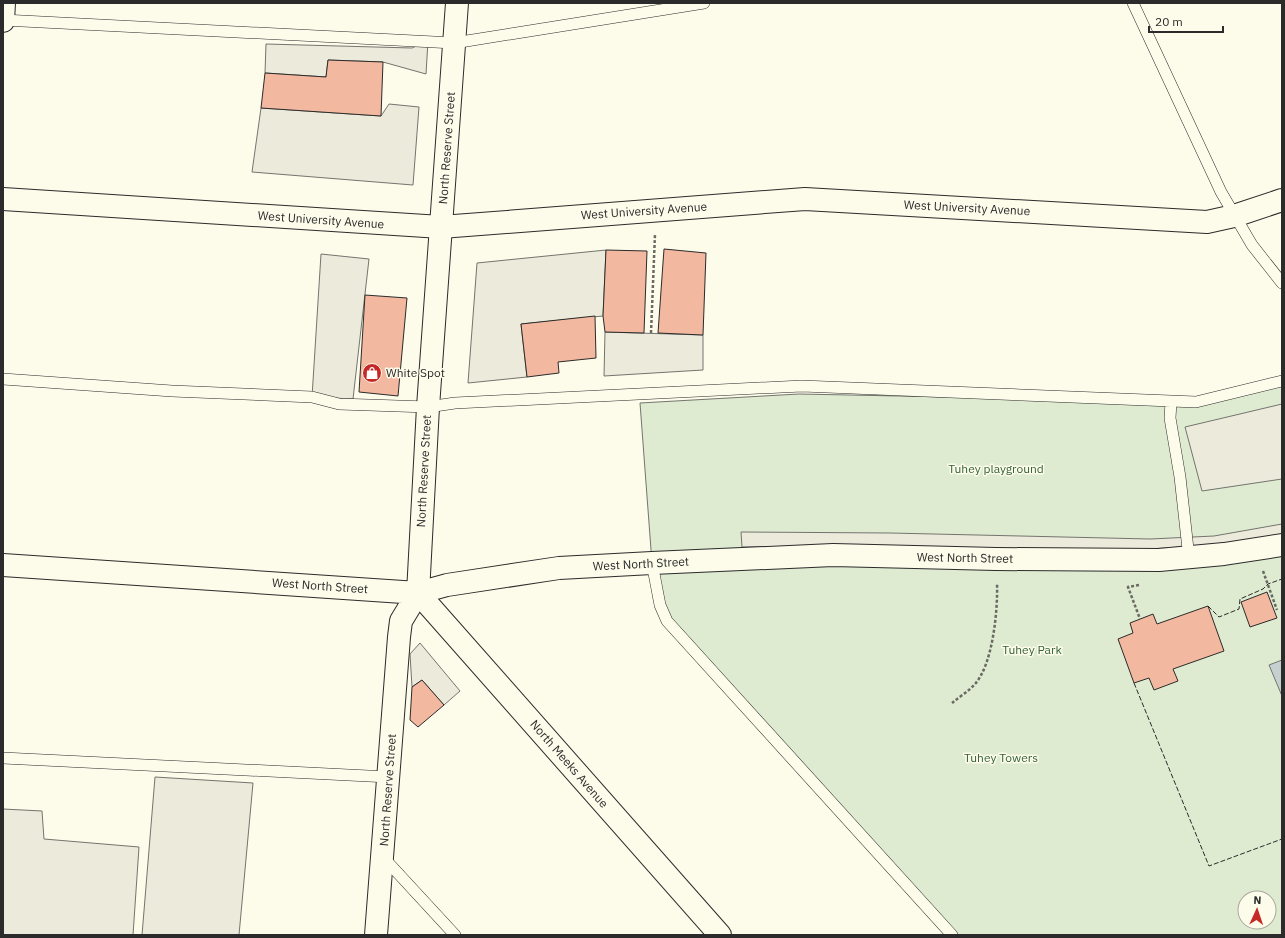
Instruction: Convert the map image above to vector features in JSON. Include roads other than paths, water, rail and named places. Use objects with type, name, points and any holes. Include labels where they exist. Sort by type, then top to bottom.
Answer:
[{"type":"street","points":[[3,21],[4,3]]},
{"type":"street","name":"North Reserve Street","points":[[376,935],[401,621],[418,593],[428,407],[457,3]]},
{"type":"street","name":"West University Avenue","points":[[3,199],[441,227],[805,199],[1207,222],[1234,216],[1282,200]]},
{"type":"street","name":"West North Street","points":[[3,565],[418,593],[447,585],[559,568],[832,555],[996,559],[1159,560],[1189,558],[1282,545]]},
{"type":"street","name":"North Meeks Avenue","points":[[418,593],[720,935]]},
{"type":"lane","points":[[3,21],[454,43],[704,3]]},
{"type":"lane","points":[[1133,3],[1221,192],[1252,245],[1282,283]]},
{"type":"lane","points":[[3,379],[172,391],[312,397],[339,404],[428,407],[455,403],[802,386],[1196,402],[1282,381]]},
{"type":"lane","points":[[1171,402],[1170,418],[1180,477],[1189,558]]},
{"type":"lane","points":[[652,563],[660,605],[667,621],[952,935]]},
{"type":"lane","points":[[3,758],[389,777]]},
{"type":"lane","points":[[382,856],[455,935]]},
{"type":"place","name":"White Spot","points":[[372,373]]},
{"type":"park label","name":"Tuhey playground","points":[[996,469]]},
{"type":"park label","name":"Tuhey Park","points":[[1032,650]]},
{"type":"park label","name":"Tuhey Towers","points":[[1001,758]]}]
